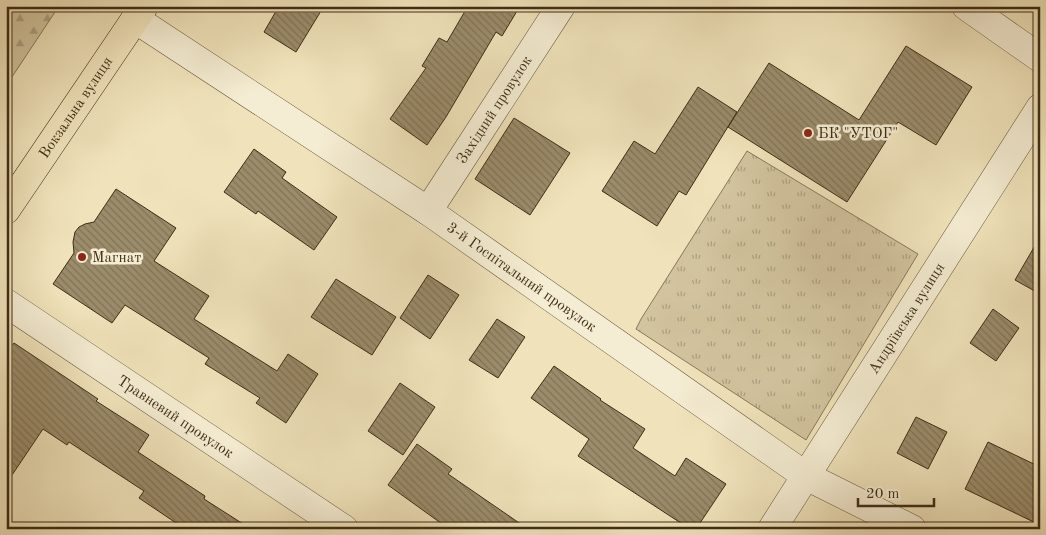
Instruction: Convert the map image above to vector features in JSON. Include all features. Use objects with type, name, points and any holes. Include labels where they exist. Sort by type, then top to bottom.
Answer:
[{"type":"main road","name":"Вокзальна вулиця","points":[[6,210],[140,13]]},
{"type":"street","name":"Західний провулок","points":[[428,211],[561,6]]},
{"type":"street","points":[[966,6],[1040,58]]},
{"type":"street","name":"3-й Госпітальний провулок","points":[[140,13],[428,211],[806,476],[912,529]]},
{"type":"street","name":"Андріївська вулиця","points":[[772,529],[1040,108]]},
{"type":"street","name":"Травневий провулок","points":[[6,303],[344,529]]},
{"type":"green space","points":[[6,6],[59,6],[6,86]]},
{"type":"green space","points":[[747,151],[918,254],[806,440],[636,329]]},
{"type":"building","points":[[279,6],[324,6],[296,52],[264,32]]},
{"type":"building","points":[[468,6],[520,6],[502,36],[496,32],[446,117],[427,145],[390,119],[426,68],[422,66],[439,38],[447,42]]},
{"type":"building","name":"БК \"УТОГ\"","points":[[906,46],[972,87],[936,145],[898,122],[847,202],[728,127],[769,63],[859,120]]},
{"type":"building","points":[[698,87],[737,112],[686,195],[679,191],[657,226],[602,191],[634,141],[655,154]]},
{"type":"building","points":[[514,118],[570,153],[530,215],[475,179]]},
{"type":"building","points":[[254,149],[286,172],[282,178],[337,217],[314,250],[258,211],[256,214],[224,192]]},
{"type":"building","points":[[116,189],[176,228],[154,261],[209,296],[194,319],[277,371],[288,354],[318,374],[286,423],[256,403],[260,398],[205,364],[209,358],[125,305],[112,323],[53,284],[74,253],[73,242],[75,232],[79,227],[94,222]]},
{"type":"building","points":[[1040,237],[1040,294],[1015,280]]},
{"type":"building","points":[[428,275],[459,295],[430,339],[400,318]]},
{"type":"building","points":[[336,279],[396,317],[372,355],[311,317]]},
{"type":"building","points":[[993,309],[1019,328],[996,361],[970,343]]},
{"type":"building","points":[[497,319],[525,337],[498,378],[469,360]]},
{"type":"building","points":[[14,343],[98,399],[96,401],[149,435],[138,452],[205,496],[204,499],[251,529],[185,529],[139,498],[144,491],[69,442],[67,445],[43,429],[6,484],[6,354]]},
{"type":"building","points":[[554,366],[600,400],[645,429],[633,448],[675,476],[686,458],[726,484],[696,529],[690,529],[578,456],[589,439],[531,398]]},
{"type":"building","points":[[400,383],[435,407],[403,455],[368,431]]},
{"type":"building","points":[[916,417],[947,432],[928,469],[897,453]]},
{"type":"building","points":[[988,442],[1040,467],[1040,525],[965,489]]},
{"type":"building","points":[[417,444],[452,469],[448,474],[528,529],[449,529],[388,485]]},
{"type":"place","name":"БК \"УТОГ\"","points":[[808,133]]},
{"type":"place","name":"Магнат","points":[[82,257]]}]
